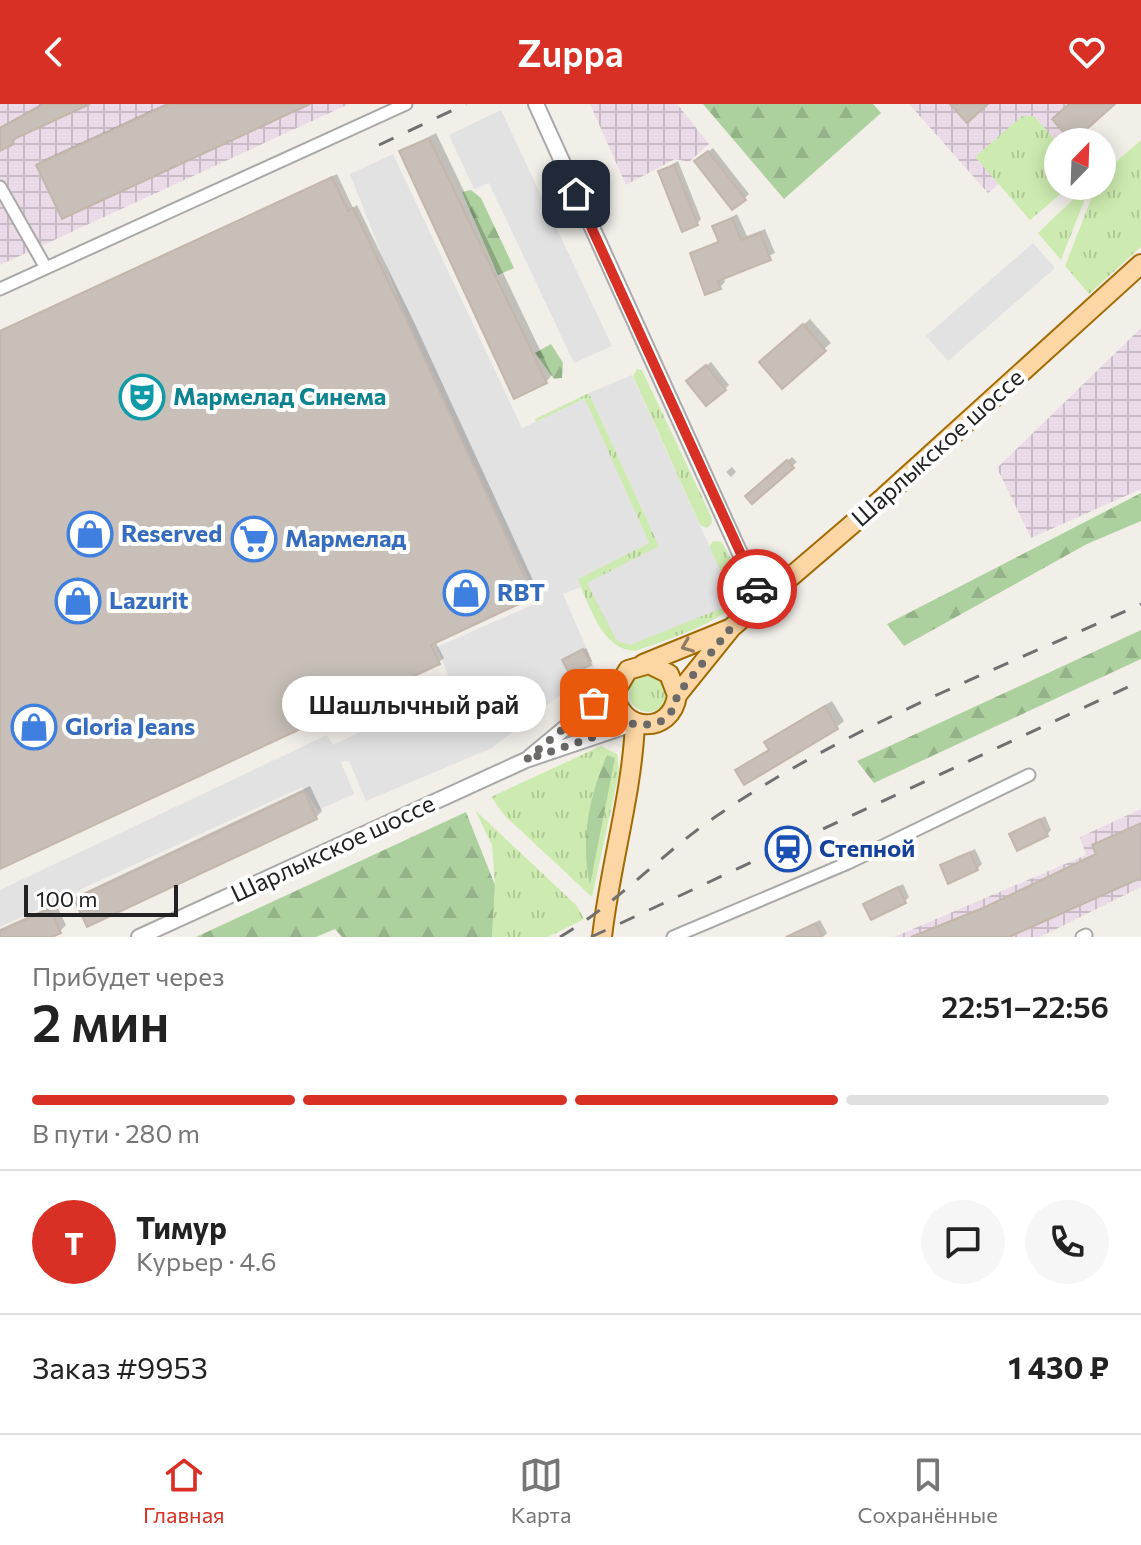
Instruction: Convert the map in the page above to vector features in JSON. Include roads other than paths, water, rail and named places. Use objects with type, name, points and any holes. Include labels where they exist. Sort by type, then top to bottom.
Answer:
[{"type":"main road","name":"Шарлыкское шоссе","points":[[677,695],[731,628],[763,604],[1141,264]]},
{"type":"main road","name":"Шарлыкское шоссе","points":[[643,664],[731,628]]},
{"type":"main road","points":[[633,762],[666,719],[674,708],[677,695],[669,674],[660,667],[643,664],[628,670],[617,685],[618,707],[635,723],[651,725],[666,719]]},
{"type":"main road","points":[[602,937],[618,826],[633,762],[635,723]]},
{"type":"street","points":[[0,289],[406,104]]},
{"type":"street","points":[[536,104],[763,604]]},
{"type":"street","points":[[0,187],[46,268]]},
{"type":"street","name":"Шарлыкское шоссе","points":[[526,760],[617,685]]},
{"type":"street","name":"Шарлыкское шоссе","points":[[139,937],[526,760],[635,723]]},
{"type":"street","points":[[673,937],[848,863],[1029,775]]},
{"type":"railway","points":[[379,145],[466,104]]},
{"type":"railway","points":[[560,937],[601,909],[718,815],[768,783],[925,700],[1141,604]]},
{"type":"railway","points":[[591,937],[1141,681]]},
{"type":"place","name":"Мармелад Синема","points":[[142,397]]},
{"type":"place","name":"Reserved","points":[[90,534]]},
{"type":"place","name":"Мармелад","points":[[254,539]]},
{"type":"place","name":"RBT","points":[[466,593]]},
{"type":"place","name":"Lazurit","points":[[78,601]]},
{"type":"place","name":"Шашлычный рай","points":[[594,703]]},
{"type":"place","name":"Gloria Jeans","points":[[34,727]]},
{"type":"place","name":"Степной","points":[[788,849]]}]
